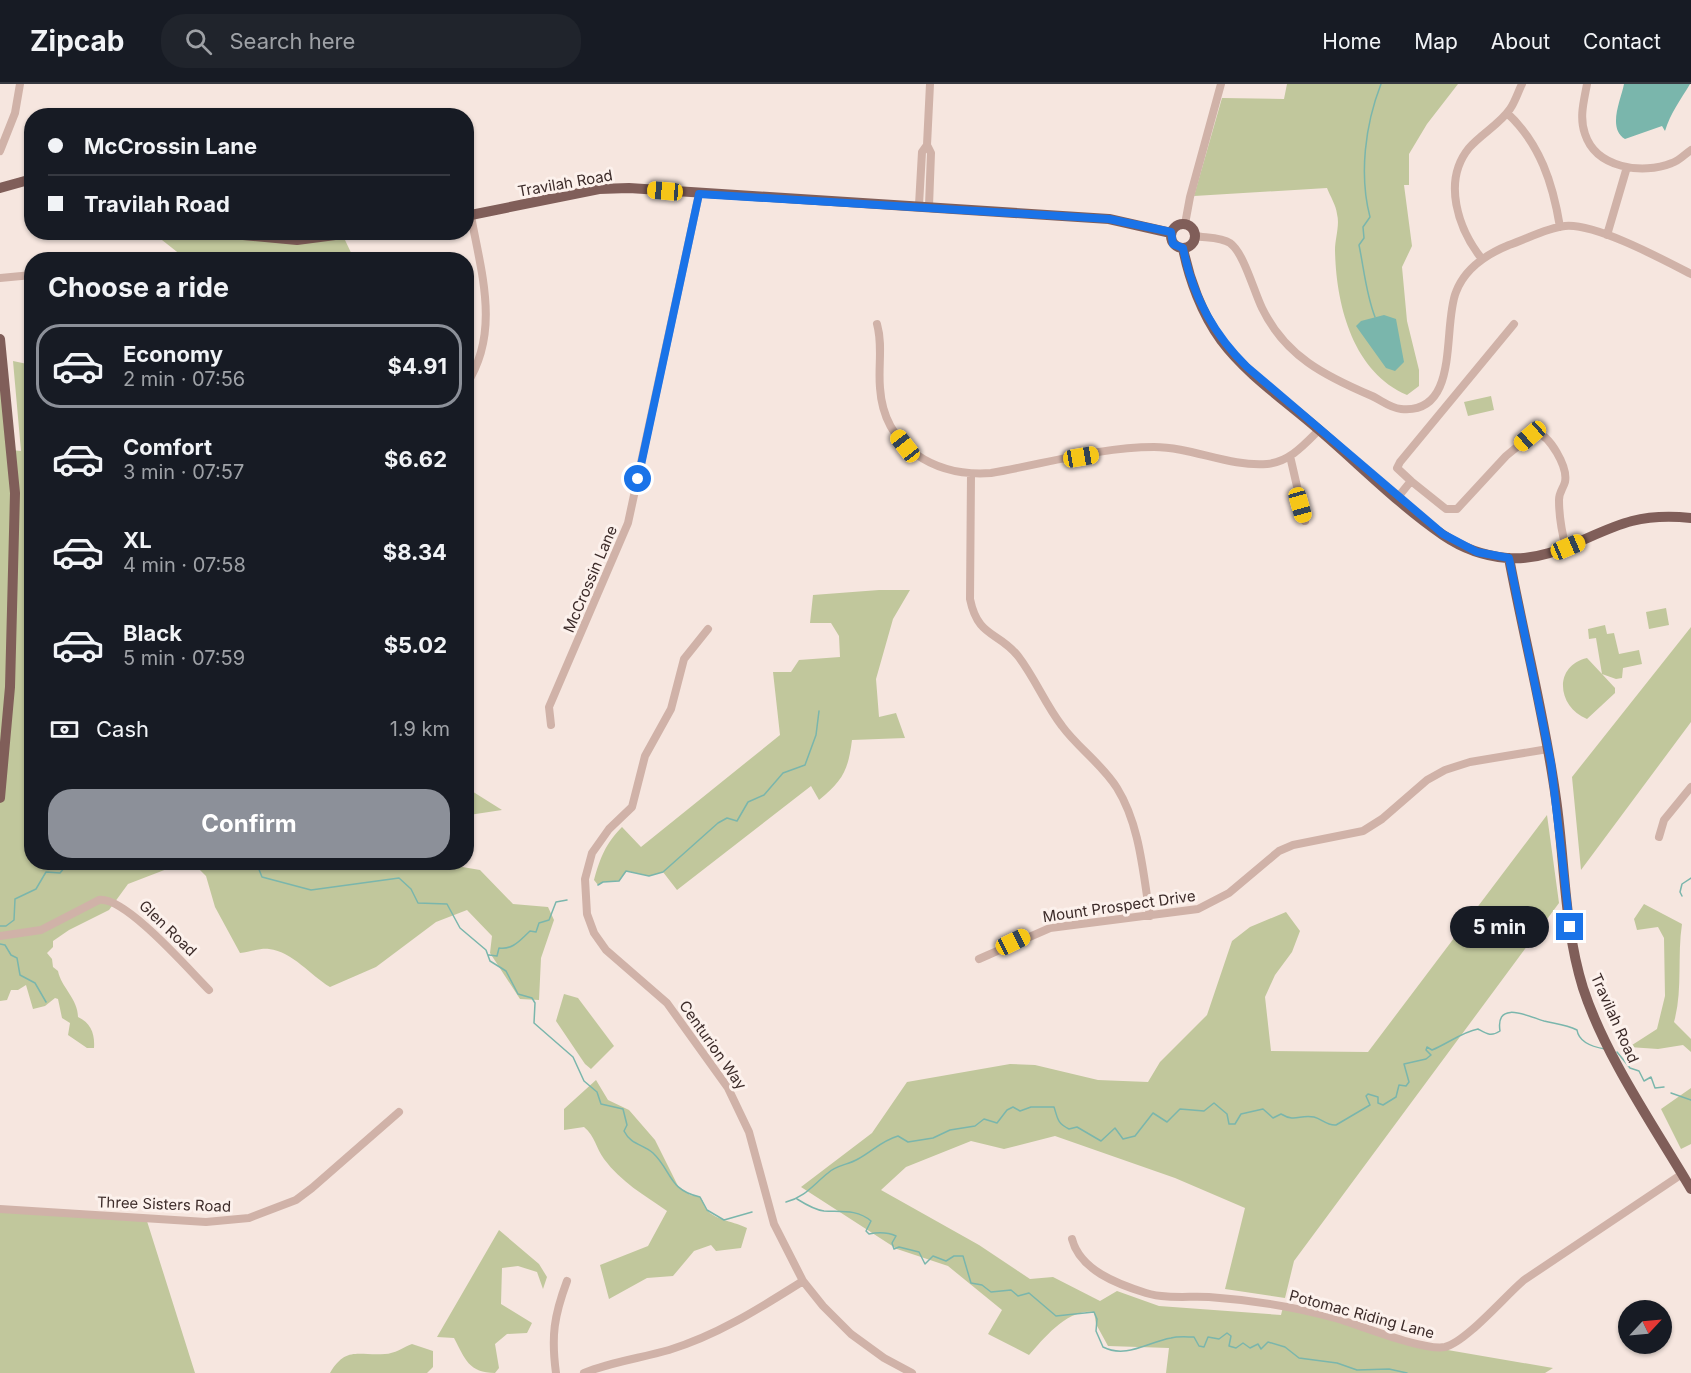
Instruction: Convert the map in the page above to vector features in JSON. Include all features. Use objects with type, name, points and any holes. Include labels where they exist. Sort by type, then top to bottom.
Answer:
[{"type":"main road","points":[[0,188],[24,181]]},
{"type":"main road","name":"Travilah Road","points":[[474,215],[599,189],[629,188],[1109,219],[1171,232]]},
{"type":"main road","points":[[1185,224],[1192,229],[1195,236],[1193,244],[1183,248],[1173,244],[1171,232],[1177,225],[1185,224]]},
{"type":"main road","points":[[1183,248],[1187,270],[1210,321],[1221,339],[1247,367],[1398,497],[1443,534],[1463,546],[1509,558],[1527,557],[1566,548],[1630,521],[1660,516],[1691,518]]},
{"type":"main road","points":[[0,339],[1,370],[15,493],[9,687],[0,798]]},
{"type":"main road","name":"Travilah Road","points":[[1509,558],[1548,749],[1557,802],[1565,891],[1576,962],[1584,991],[1616,1060],[1691,1189]]},
{"type":"street","points":[[0,151],[15,113],[20,84]]},
{"type":"street","points":[[924,206],[931,153],[927,145],[930,84]]},
{"type":"street","points":[[1185,224],[1190,197],[1221,84]]},
{"type":"street","points":[[1482,259],[1463,229],[1456,207],[1455,186],[1459,164],[1469,148],[1507,112],[1522,84]]},
{"type":"street","points":[[1587,84],[1581,112],[1585,134],[1592,149],[1605,159],[1627,167],[1657,167],[1674,163],[1691,150]]},
{"type":"street","points":[[1507,112],[1523,129],[1540,156],[1555,196],[1560,227]]},
{"type":"street","points":[[1607,235],[1627,167]]},
{"type":"street","name":"McCrossin Lane","points":[[551,725],[549,707],[628,523],[699,194]]},
{"type":"street","points":[[1195,236],[1224,240],[1235,248],[1265,315],[1291,351],[1334,379],[1401,409],[1420,405],[1438,391],[1444,380],[1455,293],[1463,278],[1482,259],[1498,250],[1560,227],[1575,226],[1607,235],[1691,274]]},
{"type":"street","points":[[473,240],[487,316],[481,354],[474,368]]},
{"type":"street","points":[[0,278],[24,276]]},
{"type":"street","points":[[877,324],[881,337],[880,389],[888,419],[905,446],[933,465],[950,472],[971,475],[1125,449],[1155,447],[1190,450],[1251,464],[1278,462],[1290,456],[1319,430]]},
{"type":"street","points":[[1514,324],[1397,468],[1446,509],[1457,509],[1506,456],[1535,432],[1540,433],[1546,436],[1563,468],[1565,482],[1559,497],[1566,548]]},
{"type":"street","points":[[1290,456],[1305,521]]},
{"type":"street","points":[[971,475],[970,599],[973,614],[984,630],[1014,651],[1063,728],[1116,787],[1127,807],[1140,852],[1150,916]]},
{"type":"street","points":[[1398,497],[1412,482]]},
{"type":"street","name":"Centurion Way","points":[[708,629],[690,649],[681,665],[671,709],[645,756],[632,807],[609,829],[592,853],[585,879],[585,904],[590,924],[606,950],[667,1003],[728,1089],[749,1132],[774,1224],[803,1281],[850,1334],[884,1358],[912,1373]]},
{"type":"street","name":"Mount Prospect Drive","points":[[979,959],[1050,928],[1198,909],[1214,903],[1279,851],[1293,845],[1363,831],[1382,819],[1427,780],[1446,770],[1470,762],[1548,749]]},
{"type":"street","points":[[1659,837],[1664,820],[1691,787]]},
{"type":"street","name":"Glen Road","points":[[0,936],[35,932],[99,900],[111,900],[131,913],[209,990]]},
{"type":"street","name":"Three Sisters Road","points":[[0,1209],[206,1222],[249,1218],[296,1200],[399,1113]]},
{"type":"street","name":"Potomac Riding Lane","points":[[1072,1239],[1075,1252],[1087,1265],[1113,1280],[1145,1292],[1170,1297],[1223,1298],[1294,1309],[1420,1344],[1443,1347],[1468,1335],[1501,1299],[1524,1280],[1682,1174]]},
{"type":"street","points":[[556,1373],[552,1341],[556,1311],[567,1281]]},
{"type":"street","points":[[584,1373],[669,1350],[713,1333],[737,1322],[803,1281]]},
{"type":"green space","points":[[1287,84],[1458,84],[1427,124],[1409,154],[1409,185],[1404,185],[1412,246],[1402,267],[1407,321],[1419,370],[1419,386],[1407,395],[1388,384],[1373,370],[1351,335],[1339,293],[1336,271],[1338,218],[1327,188],[1194,196],[1222,98],[1284,99]]},
{"type":"green space","points":[[162,240],[345,240],[351,252],[177,252]]},
{"type":"green space","points":[[13,361],[24,363],[24,870],[164,870],[128,884],[109,910],[69,930],[53,941],[53,947],[47,953],[75,1004],[78,1017],[86,1022],[91,1030],[94,1048],[87,1048],[68,1035],[70,1023],[62,1018],[58,999],[55,998],[45,1006],[33,1009],[26,985],[18,990],[11,990],[7,1000],[0,1001],[0,370],[11,450],[21,451]]},
{"type":"green space","points":[[1491,396],[1494,410],[1468,416],[1464,402]]},
{"type":"green space","points":[[910,590],[893,619],[876,679],[879,717],[896,713],[905,738],[852,740],[849,760],[843,774],[834,787],[819,800],[811,786],[677,890],[663,872],[649,876],[627,871],[619,881],[603,882],[598,885],[594,880],[601,858],[622,827],[641,847],[780,735],[773,672],[791,672],[799,660],[840,657],[839,636],[831,623],[810,623],[813,595]]},
{"type":"green space","points":[[1666,608],[1669,625],[1649,629],[1646,612]]},
{"type":"green space","points":[[1605,625],[1607,634],[1614,633],[1619,654],[1639,650],[1642,664],[1623,668],[1622,678],[1616,679],[1602,674],[1596,638],[1589,639],[1588,629]]},
{"type":"green space","points":[[1691,627],[1691,722],[1581,870],[1572,777]]},
{"type":"green space","points":[[1587,658],[1615,688],[1615,693],[1587,719],[1570,706],[1563,687],[1568,669],[1576,662]]},
{"type":"green space","points":[[474,792],[502,810],[474,814]]},
{"type":"green space","points":[[1547,815],[1559,903],[1294,1261],[1285,1298],[1225,1289],[1245,1208],[1175,1178],[1055,1136],[1004,1149],[971,1141],[906,1167],[881,1190],[979,1245],[1030,1279],[1053,1277],[1100,1301],[1117,1291],[1159,1306],[1281,1315],[1283,1307],[1436,1348],[1553,1368],[1545,1373],[1166,1373],[1169,1348],[1108,1346],[1096,1324],[1094,1312],[1084,1312],[1066,1319],[1049,1333],[1029,1355],[988,1334],[1002,1310],[948,1266],[897,1249],[801,1187],[872,1133],[907,1082],[1010,1064],[1035,1065],[1098,1080],[1148,1082],[1160,1062],[1207,1015],[1232,941],[1250,927],[1286,912],[1300,931],[1292,952],[1275,975],[1265,997],[1271,1051],[1368,1052]]},
{"type":"green space","points":[[200,870],[480,870],[513,904],[548,907],[554,920],[541,958],[539,1000],[520,999],[490,953],[492,936],[467,910],[436,922],[376,967],[330,987],[294,959],[278,951],[266,949],[240,953],[215,907],[206,876]]},
{"type":"green space","points":[[1644,904],[1682,924],[1678,998],[1674,1022],[1691,1039],[1691,1052],[1683,1045],[1658,1049],[1629,1047],[1657,1029],[1665,996],[1664,938],[1658,927],[1637,930],[1634,919]]},
{"type":"green space","points":[[564,994],[578,998],[614,1046],[591,1069],[585,1064],[556,1021]]},
{"type":"green space","points":[[596,1080],[608,1100],[629,1110],[655,1140],[678,1186],[690,1195],[700,1197],[707,1210],[715,1216],[747,1228],[741,1248],[716,1251],[711,1245],[694,1251],[673,1276],[647,1278],[609,1299],[600,1265],[648,1246],[667,1211],[618,1175],[604,1159],[591,1134],[584,1127],[564,1130],[564,1109]]},
{"type":"green space","points":[[1691,1088],[1691,1144],[1681,1149],[1661,1109]]},
{"type":"green space","points":[[0,1209],[146,1218],[195,1373],[0,1373]]},
{"type":"green space","points":[[499,1230],[539,1264],[547,1277],[543,1289],[537,1272],[518,1266],[502,1268],[501,1304],[532,1323],[527,1333],[507,1334],[495,1344],[499,1368],[495,1373],[479,1370],[469,1363],[454,1338],[437,1337]]},
{"type":"green space","points":[[412,1344],[433,1351],[433,1367],[427,1373],[330,1373],[347,1356],[388,1354]]},
{"type":"water","points":[[1624,84],[1690,84],[1665,131],[1662,126],[1625,139],[1617,128],[1616,121]]},
{"type":"water","points":[[1384,315],[1396,319],[1404,362],[1395,371],[1386,368],[1356,326],[1361,321]]},
{"type":"waterway","points":[[1375,317],[1367,290],[1359,245],[1364,238],[1363,227],[1370,217],[1365,184],[1365,150],[1371,116],[1381,84]]},
{"type":"waterway","points":[[598,885],[603,882],[619,881],[626,871],[649,876],[663,872],[718,823],[727,818],[737,821],[748,802],[764,795],[783,773],[805,765],[816,735],[819,711]]},
{"type":"waterway","points":[[0,926],[6,926],[14,920],[15,899],[36,889],[46,872],[60,873],[62,870]]},
{"type":"waterway","points":[[259,870],[262,877],[311,890],[399,878],[411,889],[418,903],[447,904],[460,928],[486,950],[490,961],[506,971],[518,994],[532,998],[535,1003],[534,1023],[573,1057],[584,1081],[597,1092],[601,1104],[623,1109],[627,1125],[624,1131],[627,1136],[653,1153],[676,1185],[700,1197],[707,1210],[724,1220],[752,1212]]},
{"type":"waterway","points":[[1682,896],[1680,892],[1682,884],[1691,878]]},
{"type":"waterway","points":[[489,955],[497,956],[499,948],[512,946],[530,931],[536,932],[539,923],[549,920],[556,902],[567,900]]},
{"type":"waterway","points":[[0,944],[5,945],[11,955],[17,958],[20,975],[35,983],[46,1002]]},
{"type":"waterway","points":[[786,1202],[804,1194],[831,1170],[858,1159],[892,1138],[898,1136],[908,1142],[933,1138],[950,1130],[975,1126],[984,1119],[997,1123],[1007,1110],[1013,1107],[1020,1111],[1031,1107],[1054,1107],[1062,1125],[1069,1129],[1077,1127],[1101,1141],[1115,1128],[1123,1139],[1135,1136],[1153,1113],[1167,1122],[1180,1109],[1204,1111],[1214,1103],[1227,1114],[1229,1124],[1235,1124],[1241,1114],[1263,1109],[1273,1118],[1281,1114],[1290,1118],[1309,1116],[1336,1125],[1370,1105],[1366,1096],[1368,1094],[1378,1097],[1378,1103],[1383,1105],[1396,1097],[1399,1085],[1406,1086],[1409,1082],[1404,1064],[1426,1059],[1431,1055],[1426,1050],[1427,1047],[1432,1050],[1478,1029],[1489,1034],[1497,1033],[1500,1031],[1500,1021],[1503,1015],[1508,1013],[1523,1014],[1573,1028],[1587,1044],[1605,1049]]},
{"type":"waterway","points":[[1617,1052],[1630,1068],[1639,1071],[1644,1081],[1651,1077],[1655,1088],[1664,1087]]},
{"type":"waterway","points":[[1671,1093],[1691,1100]]},
{"type":"waterway","points":[[797,1199],[821,1210],[849,1212],[866,1217],[871,1221],[866,1231],[869,1234],[883,1233],[896,1236],[892,1243],[894,1249],[899,1247],[919,1252],[925,1264],[933,1256],[946,1261],[954,1256],[963,1256],[971,1283],[982,1285],[991,1292],[1011,1290],[1018,1296],[1029,1293],[1056,1316],[1094,1312],[1097,1319],[1096,1331],[1103,1347],[1112,1350],[1129,1350],[1174,1337],[1194,1337],[1199,1346],[1204,1347],[1208,1337],[1219,1339],[1227,1333],[1231,1336],[1229,1346],[1236,1348],[1243,1343],[1250,1348],[1258,1344],[1261,1349],[1268,1342],[1285,1347],[1299,1358],[1337,1363],[1357,1370],[1389,1369],[1407,1373]]},
{"type":"route","points":[[638,479],[699,194],[918,205],[1109,219],[1171,232],[1173,244],[1183,248],[1187,270],[1210,321],[1221,339],[1247,367],[1443,534],[1477,552],[1509,558],[1551,763],[1570,927]]}]
